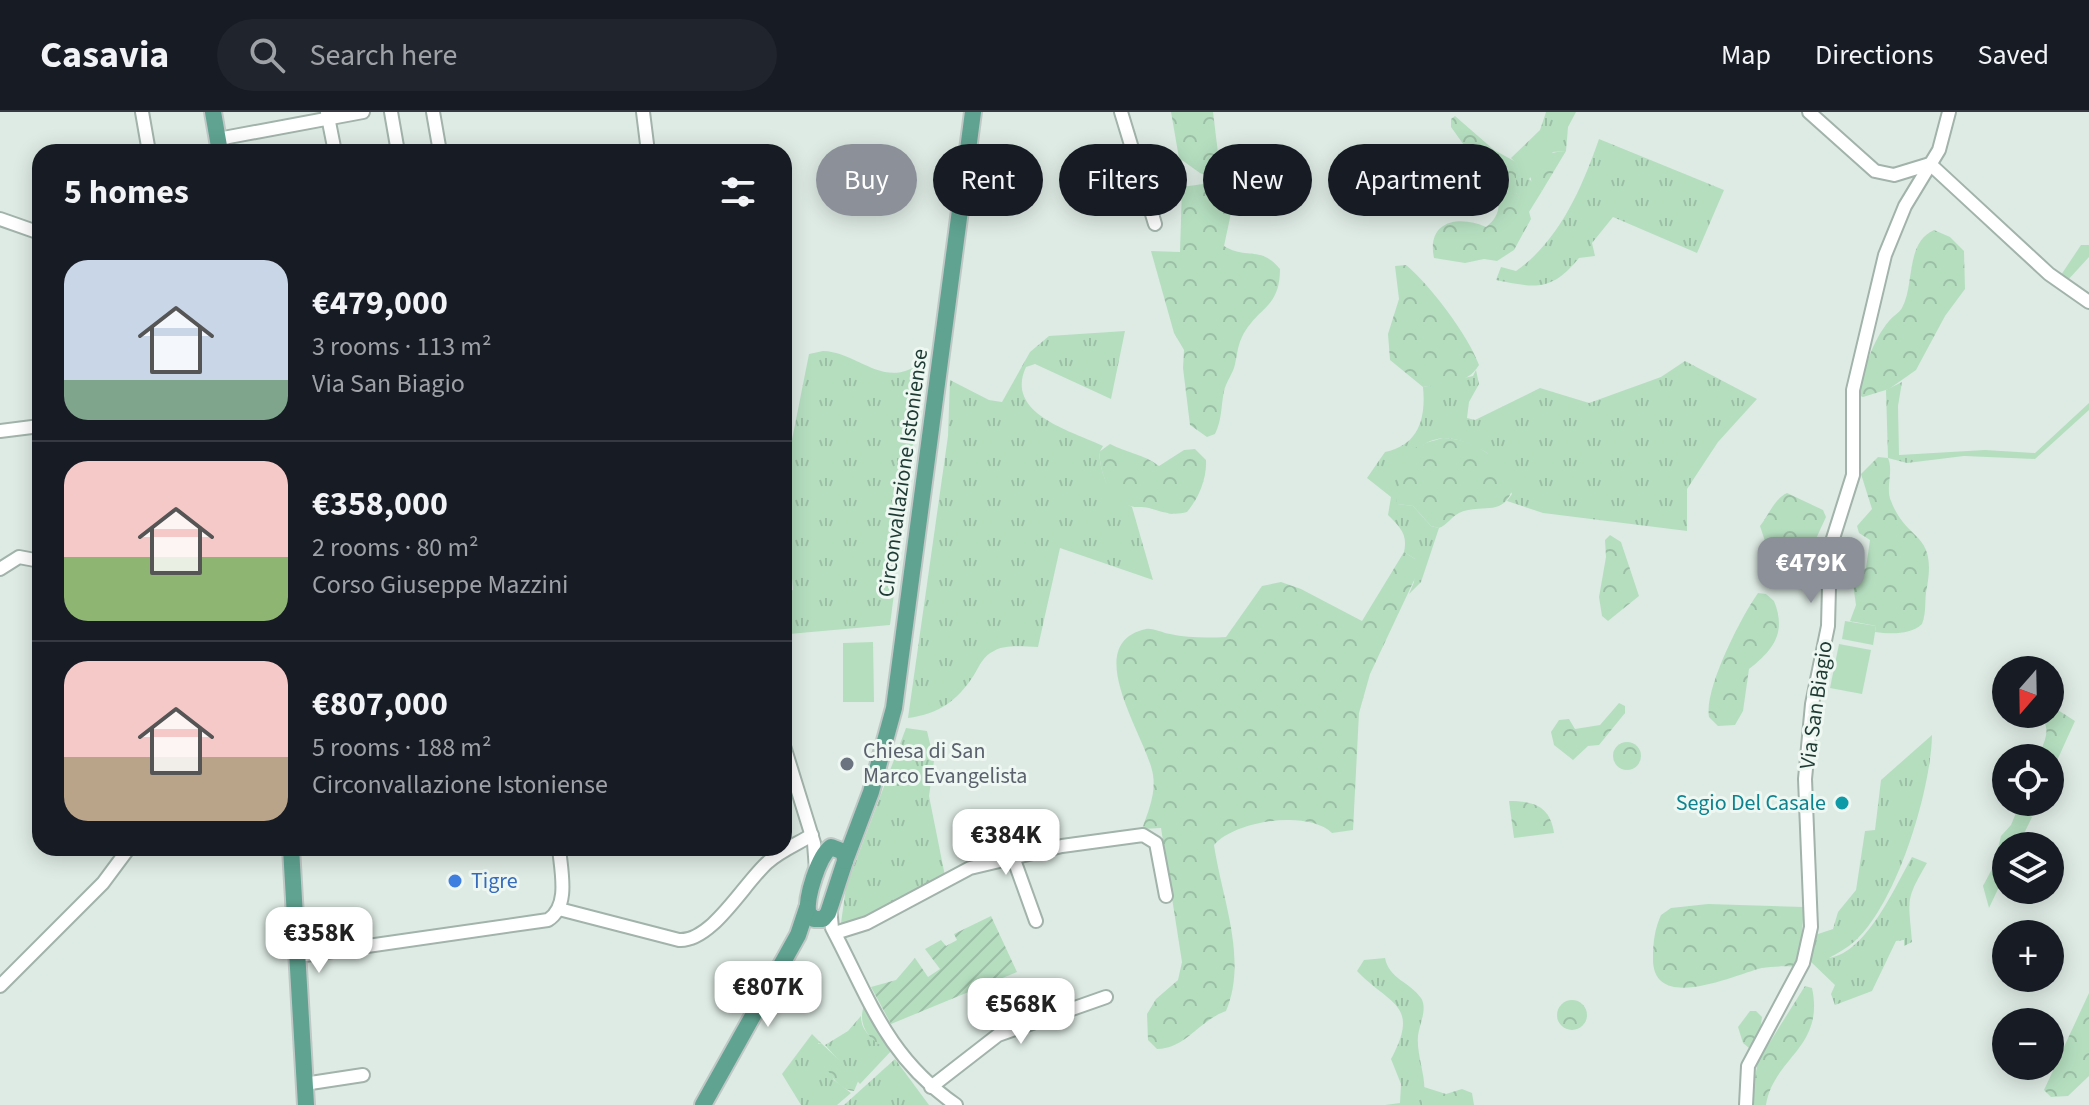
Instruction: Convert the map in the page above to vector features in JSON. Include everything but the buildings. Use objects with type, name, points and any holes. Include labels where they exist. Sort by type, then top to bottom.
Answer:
[{"type":"main road","points":[[213,112],[219,144]]},
{"type":"main road","name":"Circonvallazione Istoniense","points":[[827,847],[853,834],[871,792],[894,708],[973,112]]},
{"type":"main road","points":[[823,919],[815,881],[827,847]]},
{"type":"main road","points":[[823,919],[827,847]]},
{"type":"main road","points":[[292,856],[306,1105]]},
{"type":"main road","points":[[703,1105],[798,935],[823,919]]},
{"type":"street","points":[[142,112],[148,144]]},
{"type":"street","points":[[226,144],[328,115],[363,112]]},
{"type":"street","points":[[391,112],[397,144]]},
{"type":"street","points":[[433,112],[439,144]]},
{"type":"street","points":[[643,112],[647,144]]},
{"type":"street","points":[[1121,112],[1155,224]]},
{"type":"street","points":[[1809,112],[1875,171],[1894,175],[1930,164],[2049,274],[2089,302]]},
{"type":"street","name":"Via San Biagio","points":[[1746,1105],[1748,1066],[1787,1000],[1803,963],[1811,927],[1805,779],[1812,704],[1828,626],[1830,548],[1853,475],[1853,390],[1885,255],[1905,206],[1944,134],[1949,112]]},
{"type":"street","points":[[328,115],[333,144]]},
{"type":"street","points":[[0,219],[32,230]]},
{"type":"street","points":[[0,431],[32,427]]},
{"type":"street","points":[[0,569],[19,557],[32,559]]},
{"type":"street","points":[[792,765],[827,847],[792,855]]},
{"type":"street","points":[[823,919],[867,923],[970,868],[1062,846],[1151,836],[1156,843],[1166,896]]},
{"type":"street","points":[[0,986],[103,883],[123,856]]},
{"type":"street","points":[[298,956],[548,920],[559,909],[559,856]]},
{"type":"street","points":[[559,909],[679,940],[691,940],[707,928],[770,860],[788,856]]},
{"type":"street","points":[[1013,857],[1036,921]]},
{"type":"street","points":[[823,919],[895,1046],[915,1073],[956,1105]]},
{"type":"street","points":[[931,1087],[998,1035],[1106,997]]},
{"type":"street","points":[[304,1084],[363,1075]]},
{"type":"green space","points":[[1171,112],[1213,112],[1217,144],[1203,144],[1203,174],[1187,164],[1187,144],[1177,144]]},
{"type":"green space","points":[[1546,112],[1576,112],[1568,127],[1566,151],[1553,152],[1529,179],[1542,191],[1529,212],[1516,193],[1516,163],[1511,158],[1540,130]]},
{"type":"green space","points":[[1455,116],[1487,144],[1463,144],[1451,127],[1451,119]]},
{"type":"green space","points":[[1599,139],[1724,190],[1697,253],[1613,217],[1592,243],[1595,256],[1579,258],[1551,282],[1532,286],[1496,280],[1501,267],[1516,271],[1545,245],[1557,229],[1577,194]]},
{"type":"green space","points":[[1566,151],[1542,191],[1532,184],[1529,171],[1541,158]]},
{"type":"green space","points":[[1509,158],[1516,162],[1516,193],[1528,208],[1531,219],[1514,250],[1497,261],[1484,259],[1465,263],[1434,258],[1435,235],[1440,228],[1466,221],[1486,227],[1495,216],[1509,216]]},
{"type":"green space","points":[[1203,184],[1203,216],[1230,216],[1224,246],[1266,257],[1280,269],[1272,300],[1240,341],[1234,368],[1224,391],[1217,429],[1215,434],[1207,437],[1190,425],[1183,368],[1184,350],[1174,333],[1151,251],[1180,252],[1181,216],[1187,216],[1187,186]]},
{"type":"green space","points":[[1934,230],[1950,237],[1964,251],[1965,289],[1945,316],[1916,370],[1889,389],[1863,397],[1858,395],[1873,347],[1883,329],[1902,308],[1919,244]]},
{"type":"green space","points":[[2081,245],[2089,245],[2089,257],[2067,281],[2059,278]]},
{"type":"green space","points":[[1406,265],[1437,298],[1474,353],[1479,365],[1468,377],[1423,387],[1390,360],[1388,334],[1399,299],[1395,266]]},
{"type":"green space","points":[[1125,331],[1111,399],[1035,364],[1026,367],[1022,383],[1024,397],[1033,409],[1059,427],[1103,446],[1099,453],[1104,478],[1117,497],[1132,507],[1153,580],[1060,548],[1038,647],[1010,647],[990,653],[954,699],[929,713],[908,718],[948,436],[950,380],[989,400],[1002,402],[1030,352],[1049,336]]},
{"type":"green space","points":[[823,351],[836,353],[885,372],[897,373],[924,360],[890,625],[792,634],[792,440],[809,354]]},
{"type":"green space","points":[[1685,361],[1757,399],[1718,442],[1687,489],[1687,531],[1543,513],[1507,501],[1512,494],[1499,468],[1487,453],[1456,440],[1441,438],[1418,449],[1409,460],[1399,488],[1398,504],[1413,506],[1431,526],[1439,528],[1421,582],[1409,594],[1414,582],[1415,559],[1404,552],[1404,536],[1388,515],[1391,497],[1367,478],[1385,452],[1413,437],[1423,409],[1423,387],[1473,376],[1476,370],[1479,384],[1469,402],[1467,418],[1475,420],[1540,388],[1589,403],[1661,377]]},
{"type":"green space","points":[[1902,382],[1898,406],[1899,455],[1985,450],[2035,453],[2089,403],[2089,410],[2035,459],[1964,456],[1907,463],[1888,458],[1886,390]]},
{"type":"green space","points":[[1443,438],[1464,442],[1484,451],[1502,465],[1514,483],[1505,502],[1499,506],[1459,513],[1439,528],[1431,526],[1413,506],[1397,504],[1397,499],[1401,476],[1413,450]]},
{"type":"green space","points":[[1110,444],[1159,466],[1184,450],[1195,449],[1206,460],[1205,474],[1199,494],[1187,512],[1172,514],[1146,507],[1132,507],[1116,497],[1104,476],[1099,452]]},
{"type":"green space","points":[[1878,457],[1888,458],[1891,501],[1928,556],[1922,624],[1900,633],[1875,632],[1876,626],[1850,621],[1856,605],[1852,577],[1866,568],[1870,540],[1859,533],[1857,526],[1872,509],[1861,474]]},
{"type":"green space","points":[[1787,493],[1823,510],[1826,517],[1808,556],[1765,541],[1760,526],[1775,503]]},
{"type":"green space","points":[[1610,535],[1621,542],[1639,596],[1608,621],[1602,616],[1599,597],[1606,557],[1605,540]]},
{"type":"green space","points":[[1404,552],[1415,559],[1417,574],[1370,674],[1359,713],[1353,830],[1332,833],[1307,822],[1272,821],[1238,829],[1214,845],[1234,950],[1232,991],[1226,1011],[1176,1044],[1157,1049],[1148,1040],[1147,1014],[1156,999],[1178,980],[1182,962],[1161,828],[1142,829],[1154,782],[1122,694],[1117,672],[1118,653],[1127,638],[1146,629],[1184,636],[1226,637],[1262,586],[1281,582],[1362,621]]},
{"type":"green space","points":[[1758,593],[1766,594],[1774,601],[1778,612],[1778,632],[1771,648],[1749,669],[1743,711],[1735,725],[1718,726],[1709,717],[1712,689],[1734,635]]},
{"type":"green space","points":[[1845,621],[1876,626],[1873,645],[1842,639]]},
{"type":"green space","points":[[873,642],[874,702],[843,702],[843,643]]},
{"type":"green space","points":[[1839,644],[1871,650],[1862,694],[1830,688]]},
{"type":"green space","points":[[1619,703],[1625,706],[1625,713],[1599,745],[1588,746],[1573,760],[1554,745],[1551,732],[1559,720],[1569,719],[1575,729],[1600,725]]},
{"type":"green space","points":[[2064,714],[2075,721],[2064,745],[2043,744],[2046,729],[2064,728]]},
{"type":"green space","points":[[906,728],[927,731],[934,761],[929,796],[945,876],[849,925],[841,923],[846,887]]},
{"type":"green space","points":[[1932,735],[1918,814],[1898,874],[1870,923],[1855,941],[1829,958],[1842,953],[1867,932],[1912,857],[1927,863],[1911,894],[1912,942],[1904,946],[1904,940],[1896,941],[1872,991],[1835,1005],[1831,994],[1835,985],[1810,961],[1815,935],[1833,929],[1838,912],[1856,890],[1865,831],[1875,830],[1881,780]]},
{"type":"green space","points":[[1627,742],[1637,746],[1641,756],[1637,766],[1627,770],[1617,766],[1613,756],[1617,746]]},
{"type":"green space","points":[[1509,801],[1526,802],[1545,811],[1554,833],[1514,838]]},
{"type":"green space","points":[[2015,816],[2032,817],[2025,832],[2005,832]]},
{"type":"green space","points":[[1992,869],[1992,902],[1989,908],[1983,886]]},
{"type":"green space","points":[[1708,904],[1804,907],[1799,967],[1762,968],[1697,986],[1680,988],[1666,984],[1656,974],[1653,957],[1661,915],[1671,908]]},
{"type":"green space","points":[[991,916],[1017,972],[891,1024],[871,987],[896,980],[915,958],[928,977],[940,969],[925,949],[941,940],[946,946],[957,940],[954,934]]},
{"type":"green space","points":[[1385,958],[1395,976],[1423,1002],[1418,1036],[1424,1079],[1422,1105],[1385,1105],[1400,1103],[1401,1084],[1391,1059],[1403,1026],[1402,1016],[1390,999],[1357,971],[1364,960]]},
{"type":"green space","points":[[1805,986],[1812,988],[1814,1008],[1805,1039],[1778,1075],[1766,1105],[1750,1105],[1758,1061]]},
{"type":"green space","points":[[2089,993],[2089,1076],[2068,1096],[2051,1097],[2044,1090],[2049,1080],[2064,1080],[2064,1047]]},
{"type":"green space","points":[[1572,1000],[1578,1001],[1586,1009],[1586,1021],[1578,1029],[1572,1030],[1566,1029],[1558,1021],[1557,1015],[1558,1009],[1566,1001]]},
{"type":"green space","points":[[865,1004],[893,1049],[878,1044],[867,1033],[862,1019]]},
{"type":"green space","points":[[1750,1011],[1756,1011],[1762,1017],[1760,1031],[1749,1048],[1743,1043],[1738,1027]]},
{"type":"green space","points":[[861,1016],[867,1033],[893,1049],[860,1084],[825,1045],[848,1031]]},
{"type":"green space","points":[[812,1034],[821,1043],[818,1043],[834,1080],[851,1093],[837,1105],[801,1105],[782,1074]]},
{"type":"green space","points":[[821,1043],[859,1079],[854,1091],[841,1086],[832,1076],[815,1050],[815,1045]]},
{"type":"green space","points":[[895,1059],[929,1105],[844,1105]]},
{"type":"green space","points":[[1424,1087],[1446,1094],[1462,1089],[1472,1093],[1474,1105],[1422,1105]]},
{"type":"place","name":"Chiesa di San Marco Evangelista","points":[[847,764]]},
{"type":"place","name":"Segio Del Casale","points":[[1842,803]]},
{"type":"place","name":"Tigre","points":[[455,881]]}]
